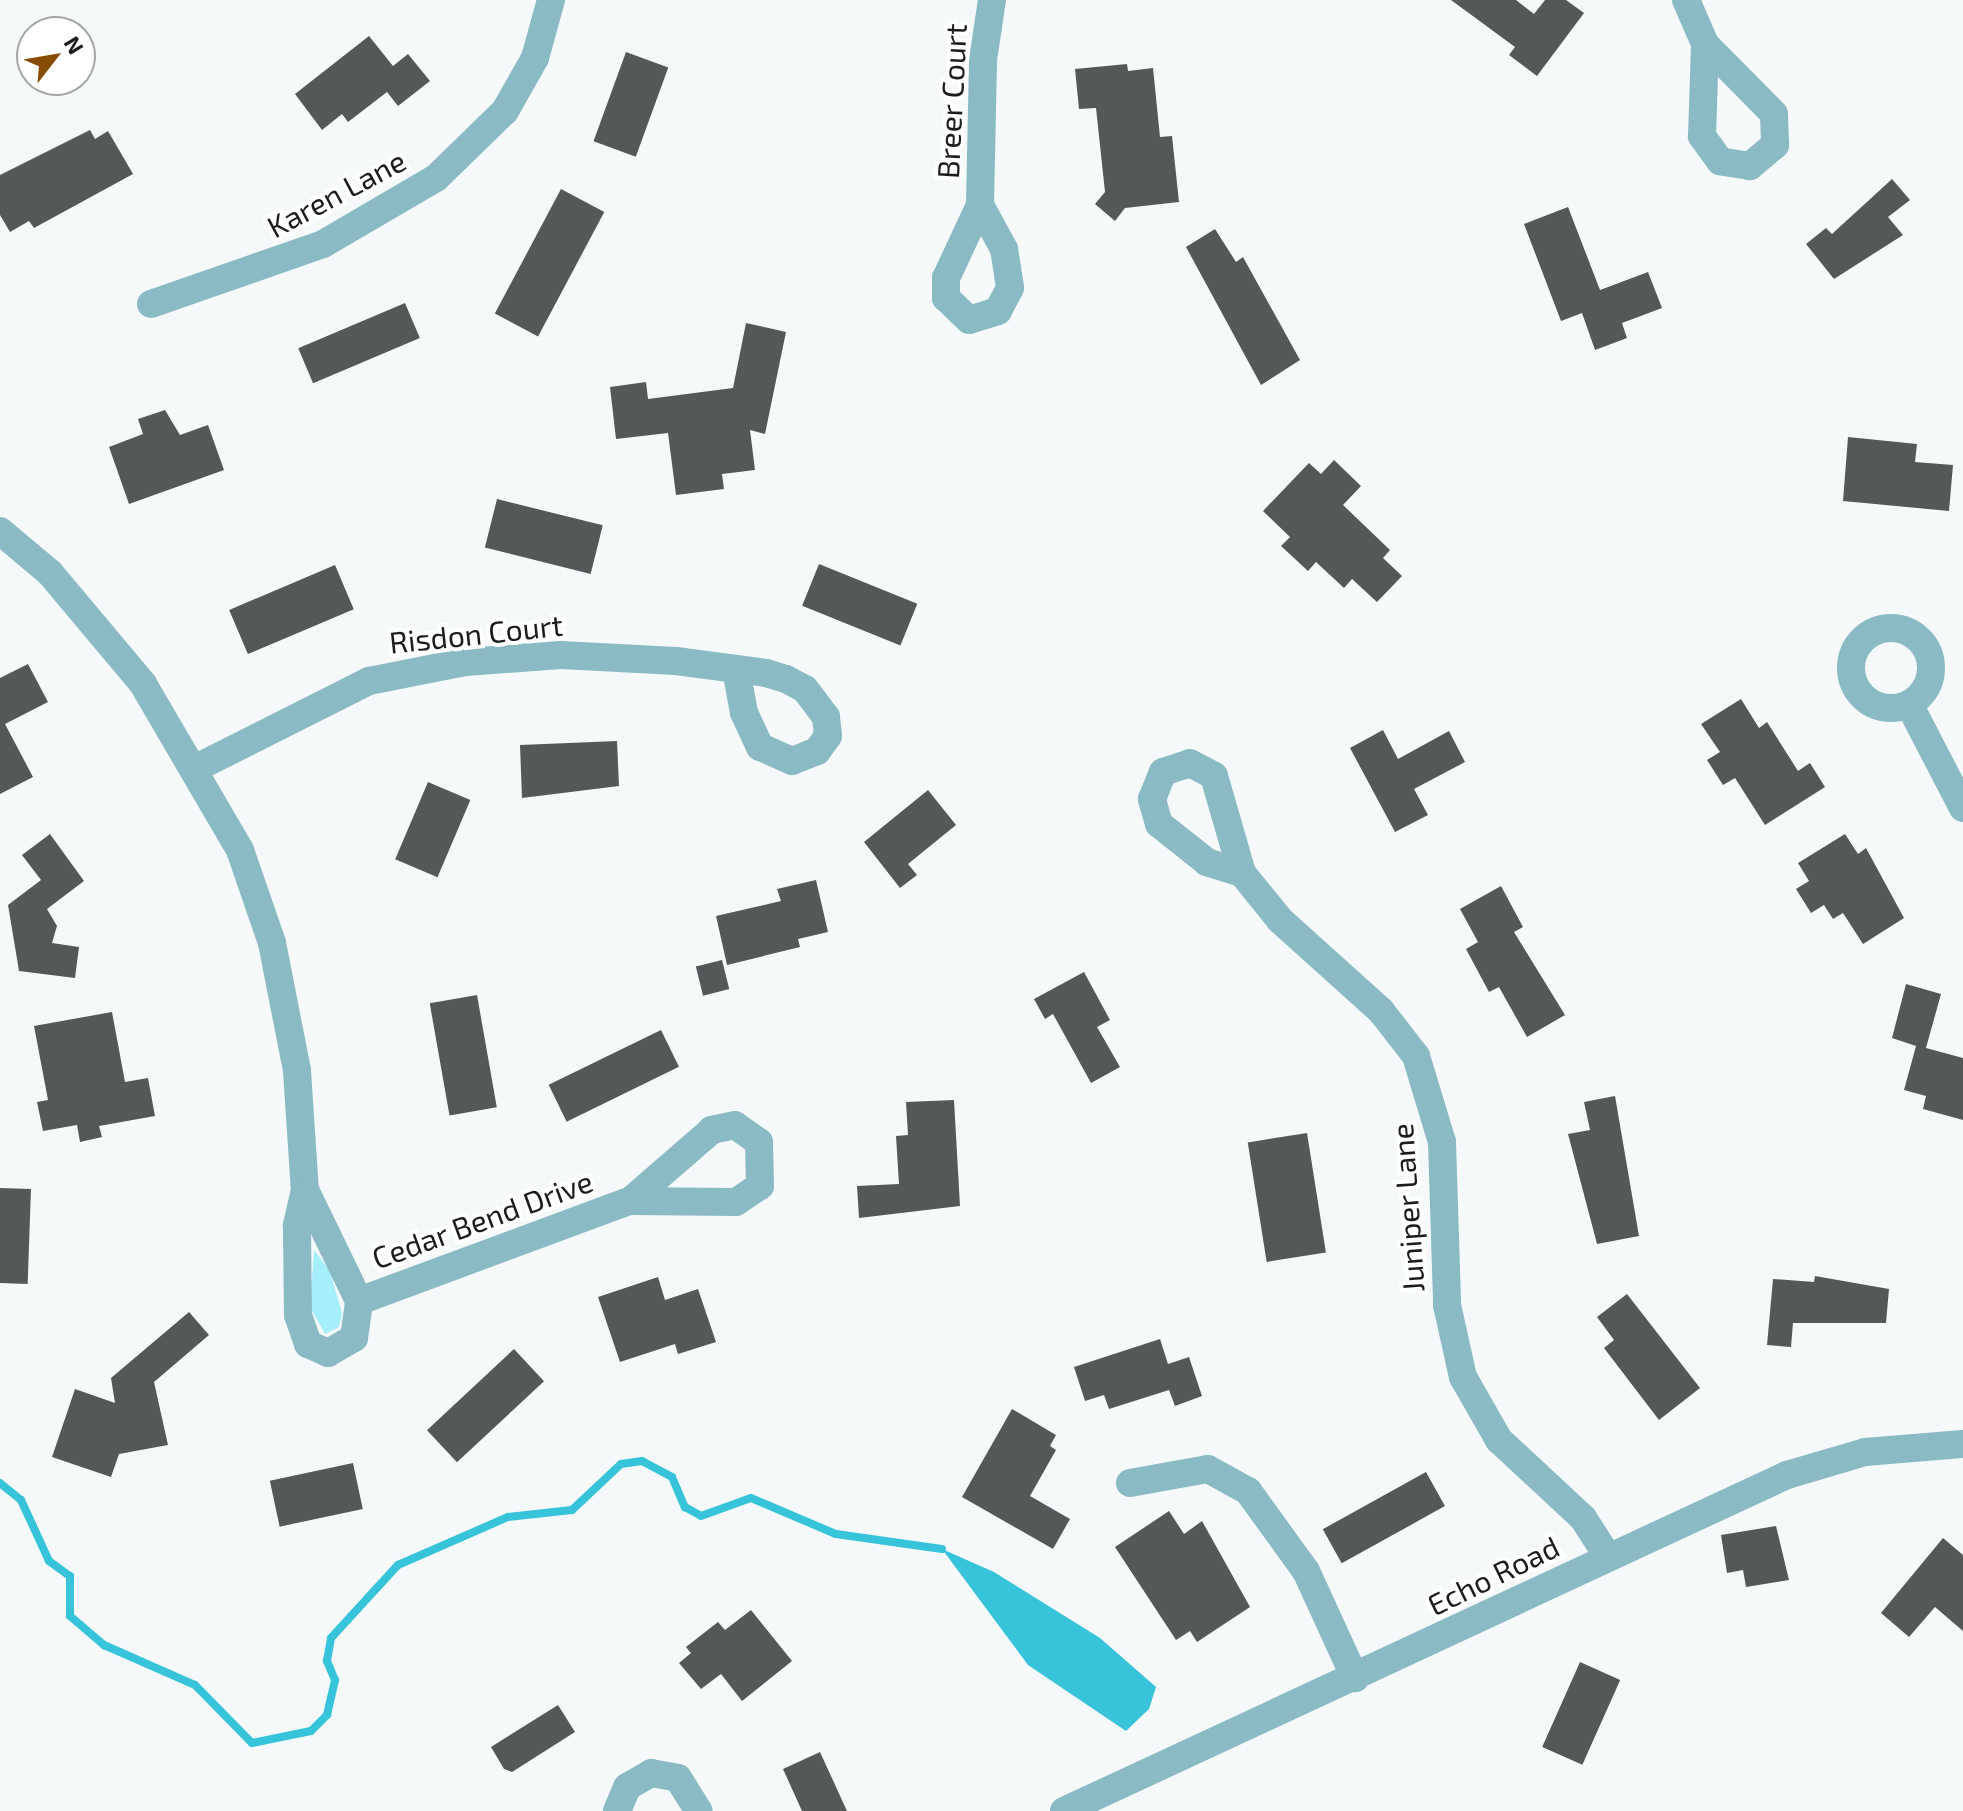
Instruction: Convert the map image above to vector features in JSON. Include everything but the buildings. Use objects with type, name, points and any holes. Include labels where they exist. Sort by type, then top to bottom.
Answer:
[{"type":"street","name":"Karen Lane","points":[[151,304],[323,244],[436,178],[487,133],[523,83],[551,0]]},
{"type":"street","name":"Breer Court","points":[[980,205],[983,60],[992,0]]},
{"type":"street","points":[[1686,0],[1705,44]]},
{"type":"street","name":"Cedar Bend Drive","points":[[0,531],[89,618],[196,768],[240,850],[272,943],[297,1071],[305,1190],[296,1277],[308,1344],[328,1353],[348,1346],[359,1329],[359,1301],[305,1190]]},
{"type":"street","name":"Risdon Court","points":[[196,768],[398,673],[561,655],[736,669]]},
{"type":"street","points":[[1909,704],[1963,808]]},
{"type":"street","name":"Juniper Lane","points":[[1242,873],[1280,920],[1381,1011],[1416,1056],[1439,1122],[1447,1305],[1463,1377],[1499,1440],[1583,1518],[1608,1557]]},
{"type":"street","name":"Cedar Bend Drive","points":[[359,1301],[630,1201]]},
{"type":"street","name":"Echo Road","points":[[1064,1811],[1355,1678],[1608,1557],[1817,1465],[1865,1452],[1963,1444]]},
{"type":"street","points":[[1130,1483],[1208,1469],[1248,1491],[1306,1571],[1355,1678]]},
{"type":"street","points":[[617,1811],[638,1778],[665,1773],[688,1787],[699,1811]]},
{"type":"shaded area","points":[[314,1250],[330,1271],[342,1313],[339,1327],[325,1334],[310,1307]]},
{"type":"shaded area","points":[[942,1549],[994,1572],[1100,1638],[1156,1687],[1149,1709],[1126,1731],[1028,1665]]},
{"type":"waterway","points":[[0,1483],[21,1500],[49,1561],[70,1576],[70,1616],[104,1645],[195,1685],[252,1743],[311,1731],[327,1715],[335,1680],[327,1661],[331,1638],[398,1565],[508,1517],[572,1510],[621,1464],[642,1461],[672,1477],[685,1507],[701,1516],[751,1498],[836,1534],[942,1549]]}]
